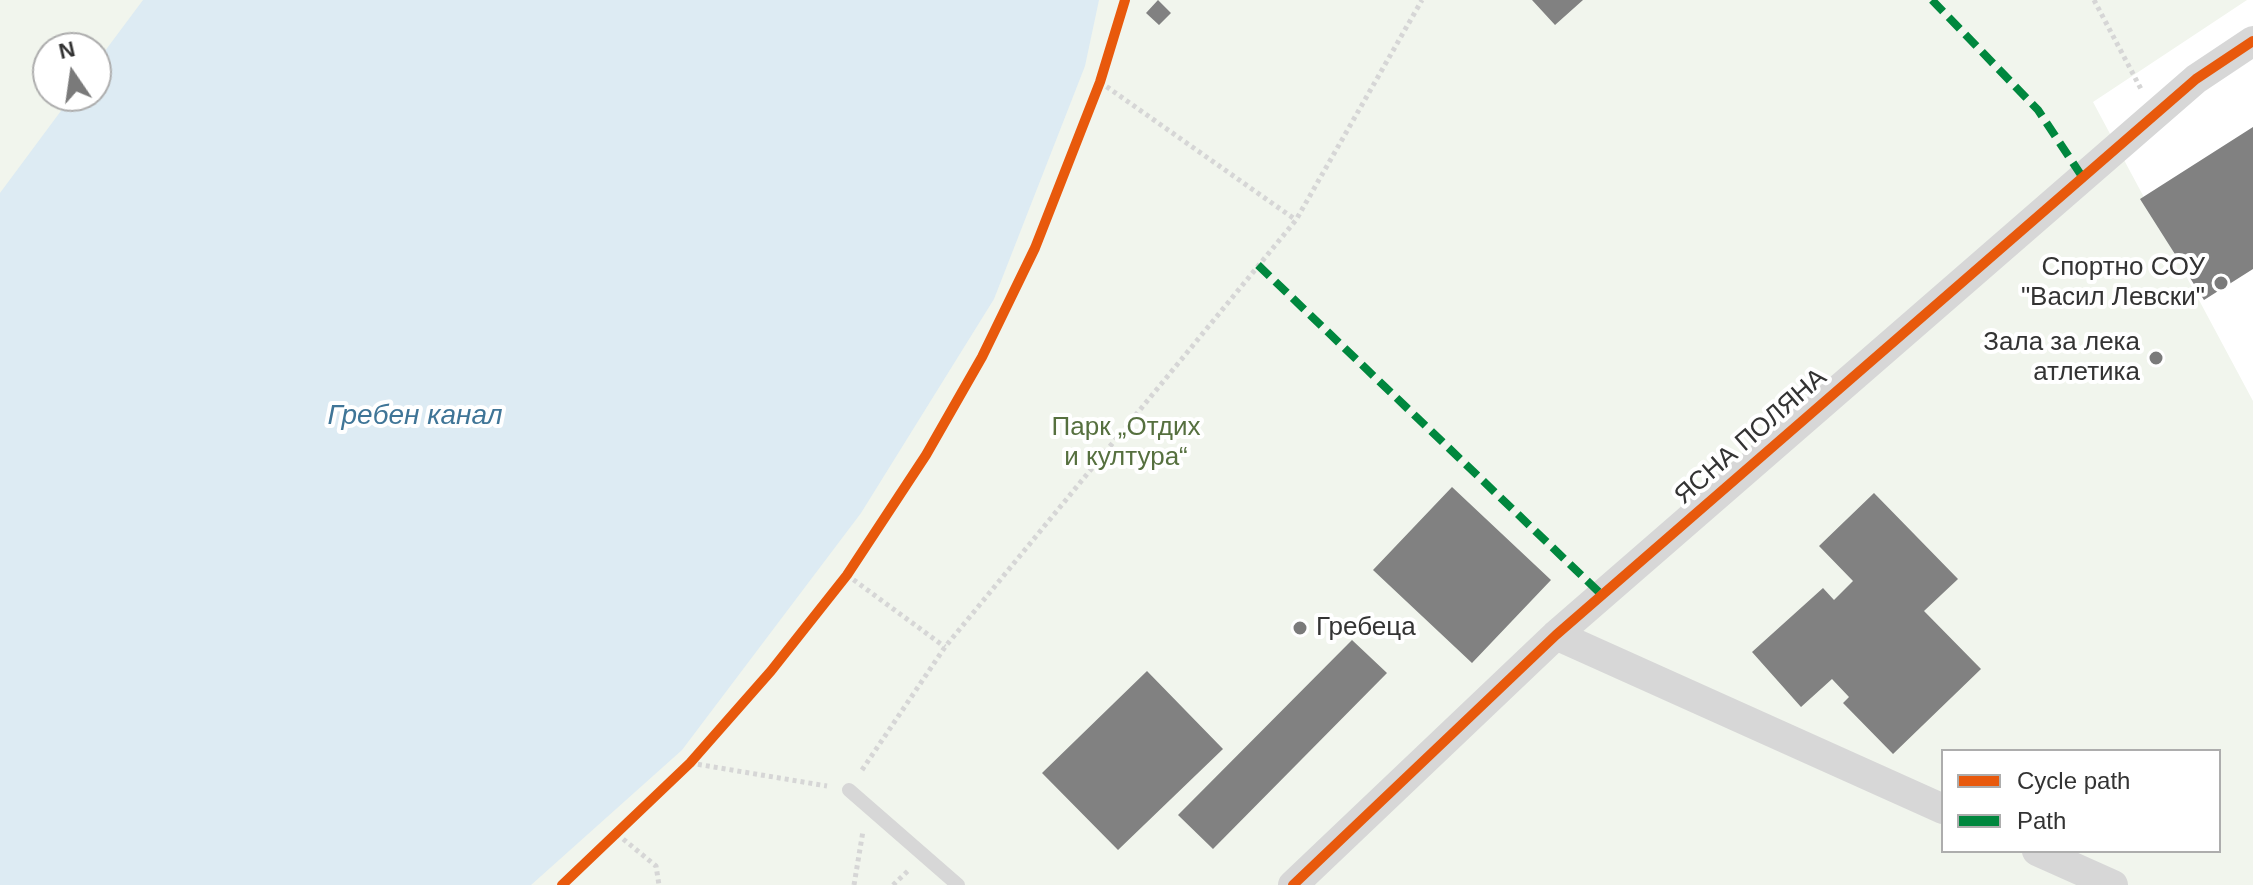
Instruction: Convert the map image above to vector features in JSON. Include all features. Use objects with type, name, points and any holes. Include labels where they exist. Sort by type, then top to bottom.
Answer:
[{"type":"street","name":"ЯСНА ПОЛЯНА","points":[[1293,885],[1556,635],[2196,79],[2253,41]]},
{"type":"street","points":[[1556,635],[1941,808]]},
{"type":"street","points":[[2041,853],[2113,885]]},
{"type":"lane","points":[[849,790],[958,885]]},
{"type":"path","points":[[690,763],[849,790],[945,647],[1296,220],[1422,0]]},
{"type":"path","points":[[2094,0],[2155,115]]},
{"type":"path","points":[[1095,96],[1104,68]]},
{"type":"path","points":[[1100,82],[1296,220]]},
{"type":"path","points":[[838,587],[856,562]]},
{"type":"path","points":[[847,575],[945,647]]},
{"type":"path","points":[[680,773],[701,751]]},
{"type":"path","points":[[854,885],[867,805]]},
{"type":"path","points":[[606,844],[627,824]]},
{"type":"path","points":[[617,834],[656,866],[659,885]]},
{"type":"green space","name":"Парк „Отдих и култура“","points":[[0,0],[2247,0],[2093,102],[2253,401],[2253,885],[0,885]]},
{"type":"water","name":"Гребен канал","points":[[143,0],[1099,0],[1085,66],[994,299],[861,513],[682,750],[531,885],[0,885],[0,193],[60,112],[112,112],[112,42]]},
{"type":"building","points":[[1158,0],[1171,13],[1159,25],[1146,13]]},
{"type":"building","points":[[1532,0],[1583,0],[1555,25]]},
{"type":"building","points":[[2253,127],[2253,269],[2204,300],[2140,199]]},
{"type":"building","points":[[1452,487],[1551,580],[1472,663],[1373,570]]},
{"type":"building","points":[[1874,493],[1958,579],[1924,611],[1981,669],[1893,754],[1843,703],[1849,697],[1832,679],[1801,707],[1752,652],[1823,588],[1834,600],[1853,581],[1819,546]]},
{"type":"building","points":[[1352,640],[1387,673],[1213,849],[1178,815]]},
{"type":"building","points":[[1147,671],[1223,749],[1118,850],[1042,773]]},
{"type":"marked path","points":[[1932,0],[2038,110],[2083,178]]},
{"type":"marked path","points":[[1258,265],[1602,595]]},
{"type":"cycle path","points":[[562,885],[690,763],[771,671],[847,575],[926,455],[982,357],[1035,248],[1100,82],[1125,0]]},
{"type":"cycle path","points":[[1293,885],[1556,635],[2196,79],[2253,41]]},
{"type":"place","name":"Спортно СОУ \"Васил Левски\"","points":[[2221,283]]},
{"type":"place","name":"Зала за лека атлетика","points":[[2156,358]]},
{"type":"place","name":"Гребеца","points":[[1300,628]]}]
